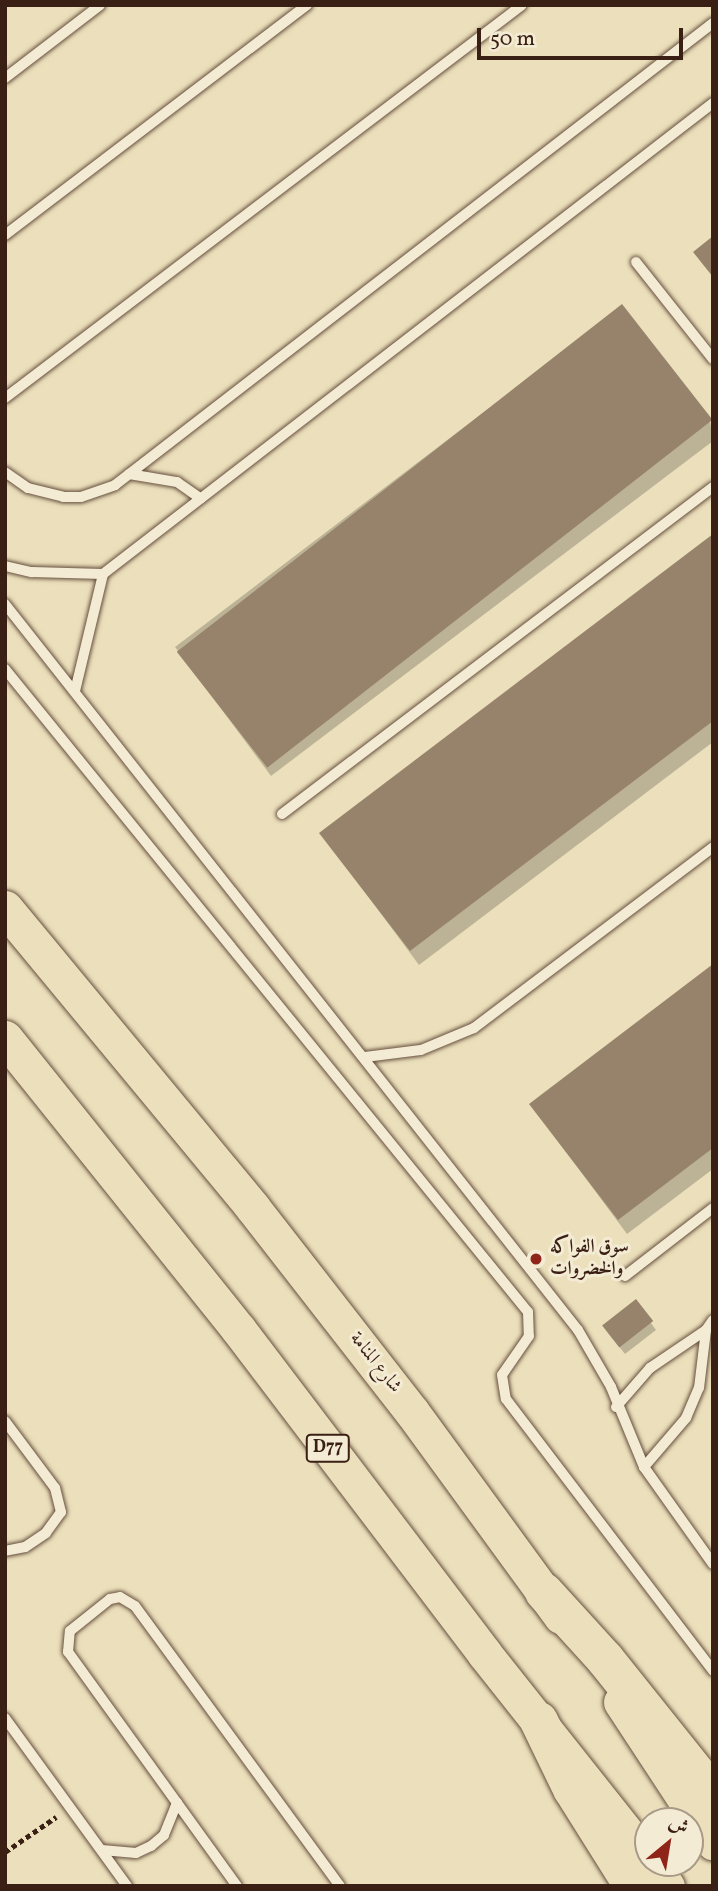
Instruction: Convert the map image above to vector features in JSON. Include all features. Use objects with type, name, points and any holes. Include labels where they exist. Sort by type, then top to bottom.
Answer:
[{"type":"highway","points":[[544,1592],[606,1659],[713,1794]]},
{"type":"highway","points":[[539,1721],[572,1789],[632,1886]]},
{"type":"main road","name":"شارع المنامة","points":[[5,908],[253,1208],[412,1412],[544,1592],[713,1843]]},
{"type":"main road","name":"D77","points":[[5,1038],[239,1330],[634,1843]]},
{"type":"lane","points":[[7,75],[100,5]]},
{"type":"lane","points":[[5,235],[307,5]]},
{"type":"lane","points":[[5,398],[522,5]]},
{"type":"lane","points":[[5,472],[28,488],[63,497],[99,492],[129,474],[713,23]]},
{"type":"lane","points":[[5,566],[32,572],[103,574],[713,103]]},
{"type":"lane","points":[[636,262],[713,359]]},
{"type":"lane","points":[[129,474],[177,482],[201,499]]},
{"type":"lane","points":[[282,814],[711,487]]},
{"type":"lane","points":[[75,691],[103,574]]},
{"type":"lane","points":[[5,604],[578,1330],[611,1387],[616,1407],[644,1467],[713,1564]]},
{"type":"lane","points":[[5,670],[528,1312],[529,1336],[502,1375],[506,1399],[713,1671]]},
{"type":"lane","points":[[365,1057],[421,1050],[474,1028],[520,996],[713,847]]},
{"type":"lane","points":[[625,1276],[713,1208]]},
{"type":"lane","points":[[644,1467],[686,1418],[699,1388],[713,1320]]},
{"type":"lane","points":[[616,1407],[650,1368],[710,1332]]},
{"type":"lane","points":[[5,1421],[55,1488],[61,1512],[46,1533],[25,1547],[5,1551]]},
{"type":"lane","points":[[237,1886],[68,1652],[70,1631],[110,1599],[120,1597],[135,1606],[340,1886]]},
{"type":"lane","points":[[5,1718],[127,1886]]},
{"type":"lane","points":[[102,1850],[135,1853],[151,1846],[164,1835],[177,1803]]},
{"type":"path","points":[[5,1852],[70,1807]]},
{"type":"building","points":[[713,236],[713,277],[693,252]]},
{"type":"building","points":[[622,304],[713,420],[267,768],[177,652]]},
{"type":"building","points":[[713,534],[713,721],[410,951],[319,833]]},
{"type":"building","points":[[713,964],[713,1148],[618,1220],[529,1104]]},
{"type":"building","points":[[636,1299],[653,1321],[619,1348],[602,1325]]},
{"type":"place","name":"سوق الفواكه والخضروات","points":[[536,1259]]}]
